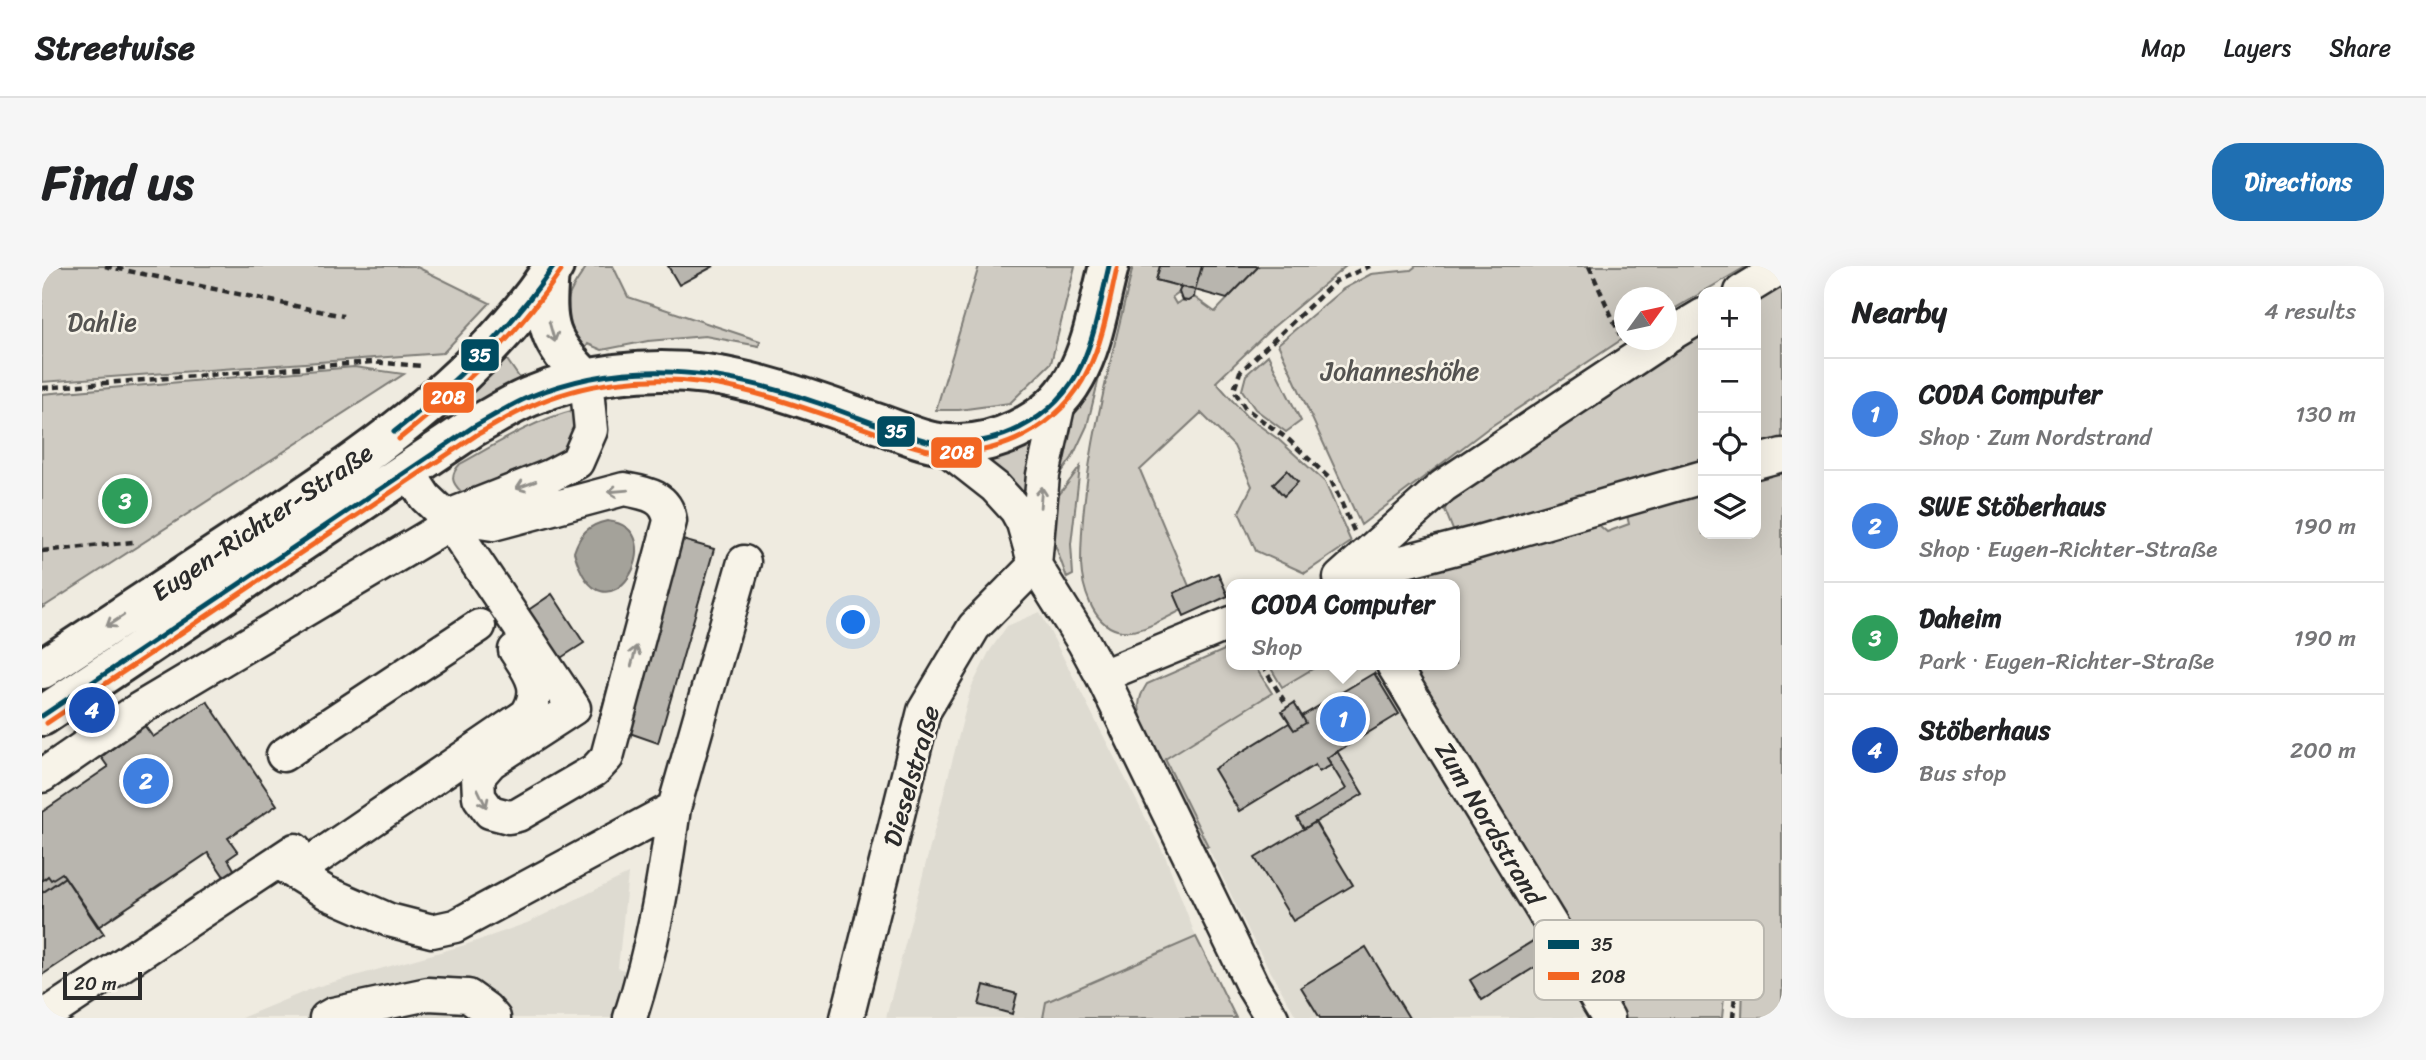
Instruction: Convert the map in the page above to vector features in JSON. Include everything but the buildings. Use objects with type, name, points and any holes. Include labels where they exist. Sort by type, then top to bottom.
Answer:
[{"type":"main road","points":[[934,442],[989,439],[1018,430],[1039,417],[1060,398],[1075,377],[1091,338],[1109,266]]},
{"type":"main road","points":[[552,270],[547,304],[552,335],[566,359],[586,379]]},
{"type":"main road","name":"Eugen-Richter-Straße","points":[[42,669],[328,481],[398,429],[465,371],[502,332],[552,270]]},
{"type":"main road","name":"Eugen-Richter-Straße","points":[[42,716],[473,427],[529,397],[586,379],[663,371],[705,373],[787,393],[934,442]]},
{"type":"street","points":[[1749,287],[1782,267]]},
{"type":"street","points":[[1677,331],[1698,318]]},
{"type":"street","points":[[1339,579],[1443,486],[1646,350]]},
{"type":"street","points":[[42,776],[139,709],[441,525],[577,462],[591,430],[586,379]]},
{"type":"street","points":[[1035,565],[1043,475],[1060,398]]},
{"type":"street","points":[[934,442],[995,487],[1024,523],[1035,565],[1102,676],[1253,987],[1272,1018]]},
{"type":"street","points":[[1761,461],[1782,455]]},
{"type":"street","points":[[42,1018],[291,860],[519,721],[531,707],[535,689],[529,672],[408,471]]},
{"type":"street","points":[[1347,579],[1698,478]]},
{"type":"street","points":[[624,489],[643,492],[658,499],[669,510],[670,522],[607,757],[594,770],[519,815],[509,817],[490,812],[483,806],[477,787],[483,769],[574,708],[441,525],[493,524],[624,489]]},
{"type":"street","points":[[630,1018],[662,898],[674,808],[744,562]]},
{"type":"street","name":"Dieselstraße","points":[[847,1018],[924,711],[974,627],[1035,565]]},
{"type":"street","points":[[1102,676],[1226,625]]},
{"type":"street","points":[[283,755],[479,626]]},
{"type":"street","name":"Zum Nordstrand","points":[[1396,670],[1548,920]]},
{"type":"street","points":[[291,860],[327,893],[389,920],[432,931],[455,926],[674,808]]},
{"type":"street","points":[[326,1018],[332,1014],[428,995],[468,996],[494,1018]]},
{"type":"street","name":"Zum Nordstrand","points":[[1597,1000],[1608,1018]]},
{"type":"path","points":[[105,266],[343,316]]},
{"type":"path","points":[[1365,554],[1331,480],[1289,440],[1245,408],[1234,390],[1240,372],[1336,281],[1370,266]]},
{"type":"path","points":[[1588,266],[1631,359]]},
{"type":"path","points":[[42,388],[372,362],[465,371]]},
{"type":"path","points":[[42,551],[133,542]]},
{"type":"path","points":[[1265,670],[1288,706]]},
{"type":"path","points":[[1733,1018],[1735,1000]]},
{"type":"shaded area","points":[[607,521],[627,529],[636,543],[636,561],[628,577],[616,589],[602,591],[587,580],[574,552],[586,531]]},
{"type":"shaded area","points":[[1040,612],[1166,858],[1196,937],[1046,1002],[1043,1018],[886,1018],[971,688],[989,652],[1007,626]]},
{"type":"shaded area","points":[[1311,670],[1412,670],[1564,920],[1534,920],[1534,1000],[1612,1000],[1623,1018],[1297,1018],[1255,944],[1165,759]]},
{"type":"shaded area","points":[[628,874],[618,968],[650,979],[638,1018],[241,1018],[316,987],[465,945],[527,923]]},
{"type":"green space","name":"Dahlie","points":[[42,266],[415,266],[490,303],[443,353],[42,382]]},
{"type":"green space","points":[[587,266],[613,266],[628,297],[760,341],[759,346],[705,336],[648,341],[602,350],[588,344],[583,353],[572,335],[567,305],[570,292]]},
{"type":"green space","points":[[979,266],[1075,266],[1051,363],[1010,403],[959,410],[936,410]]},
{"type":"green space","points":[[1133,266],[1160,266],[1156,280],[1181,287],[1172,297],[1176,304],[1194,297],[1215,312],[1259,266],[1346,266],[1272,328],[1216,382],[1246,416],[1278,439],[1325,482],[1351,542],[1305,573],[1256,551],[1239,512],[1252,486],[1234,446],[1201,413],[1140,470],[1189,586],[1182,610],[1151,626],[1125,631],[1108,626],[1095,612],[1086,593],[1081,564],[1082,526],[1092,451]]},
{"type":"green space","name":"Johanneshöhe","points":[[1416,266],[1747,266],[1711,287],[1698,287],[1698,295],[1677,307],[1677,287],[1614,287],[1614,345],[1487,429],[1361,525],[1278,344],[1343,289],[1371,274],[1411,270]]},
{"type":"green space","points":[[1782,280],[1782,441],[1761,447],[1761,350],[1761,293]]},
{"type":"green space","points":[[1698,331],[1698,464],[1466,531],[1453,530],[1445,510],[1447,500],[1670,350],[1677,350],[1677,345]]},
{"type":"green space","points":[[503,354],[523,383],[42,697],[42,686]]},
{"type":"green space","points":[[1268,355],[1301,421],[1286,432],[1255,409],[1242,390],[1246,375]]},
{"type":"green space","points":[[1099,365],[1102,366],[1087,426],[1072,458],[1051,487],[1065,428]]},
{"type":"green space","points":[[354,367],[404,374],[42,608],[42,394]]},
{"type":"green space","points":[[575,410],[578,434],[570,453],[467,497],[454,482],[454,474],[460,464],[530,426]]},
{"type":"green space","points":[[1038,437],[1029,506],[982,461]]},
{"type":"green space","points":[[1080,467],[1071,544],[1073,575],[1067,578],[1052,536],[1053,503]]},
{"type":"green space","points":[[1782,467],[1782,1018],[1742,1018],[1743,1000],[1764,1000],[1764,920],[1564,920],[1412,670],[1460,670],[1460,579],[1410,579],[1494,549],[1592,519],[1607,532],[1629,524],[1626,511],[1698,490],[1698,539],[1761,539],[1761,473]]},
{"type":"green space","points":[[1226,649],[1226,670],[1257,670],[1272,693],[1165,759],[1208,846],[1202,846],[1144,727],[1139,710],[1141,695],[1147,684]]},
{"type":"green space","points":[[1272,670],[1311,670],[1282,687]]},
{"type":"green space","points":[[1196,937],[1236,1018],[1043,1018],[1046,1002]]},
{"type":"green space","points":[[1612,1000],[1724,1000],[1722,1018],[1623,1018]]},
{"type":"transit line","name":"35","points":[[394,432],[480,355],[519,312],[554,266]]},
{"type":"transit line","name":"35","points":[[42,716],[473,427],[522,400],[565,384],[637,372],[708,375],[779,391],[931,442],[977,442],[1020,428],[1056,402],[1071,384],[1082,364],[1095,328],[1109,266]]},
{"type":"transit line","name":"208","points":[[47,723],[478,434],[550,398],[593,386],[638,380],[706,383],[748,391],[788,403],[926,450],[958,452],[1004,444],[1044,423],[1076,390],[1098,345],[1117,268]]},
{"type":"transit line","name":"208","points":[[399,439],[486,361],[525,318],[561,271]]},
{"type":"place","name":"Daheim","points":[[125,501]]},
{"type":"place","name":"Stöberhaus","points":[[92,710]]},
{"type":"place","name":"CODA Computer","points":[[1343,719]]},
{"type":"place","name":"SWE Stöberhaus","points":[[146,781]]}]
